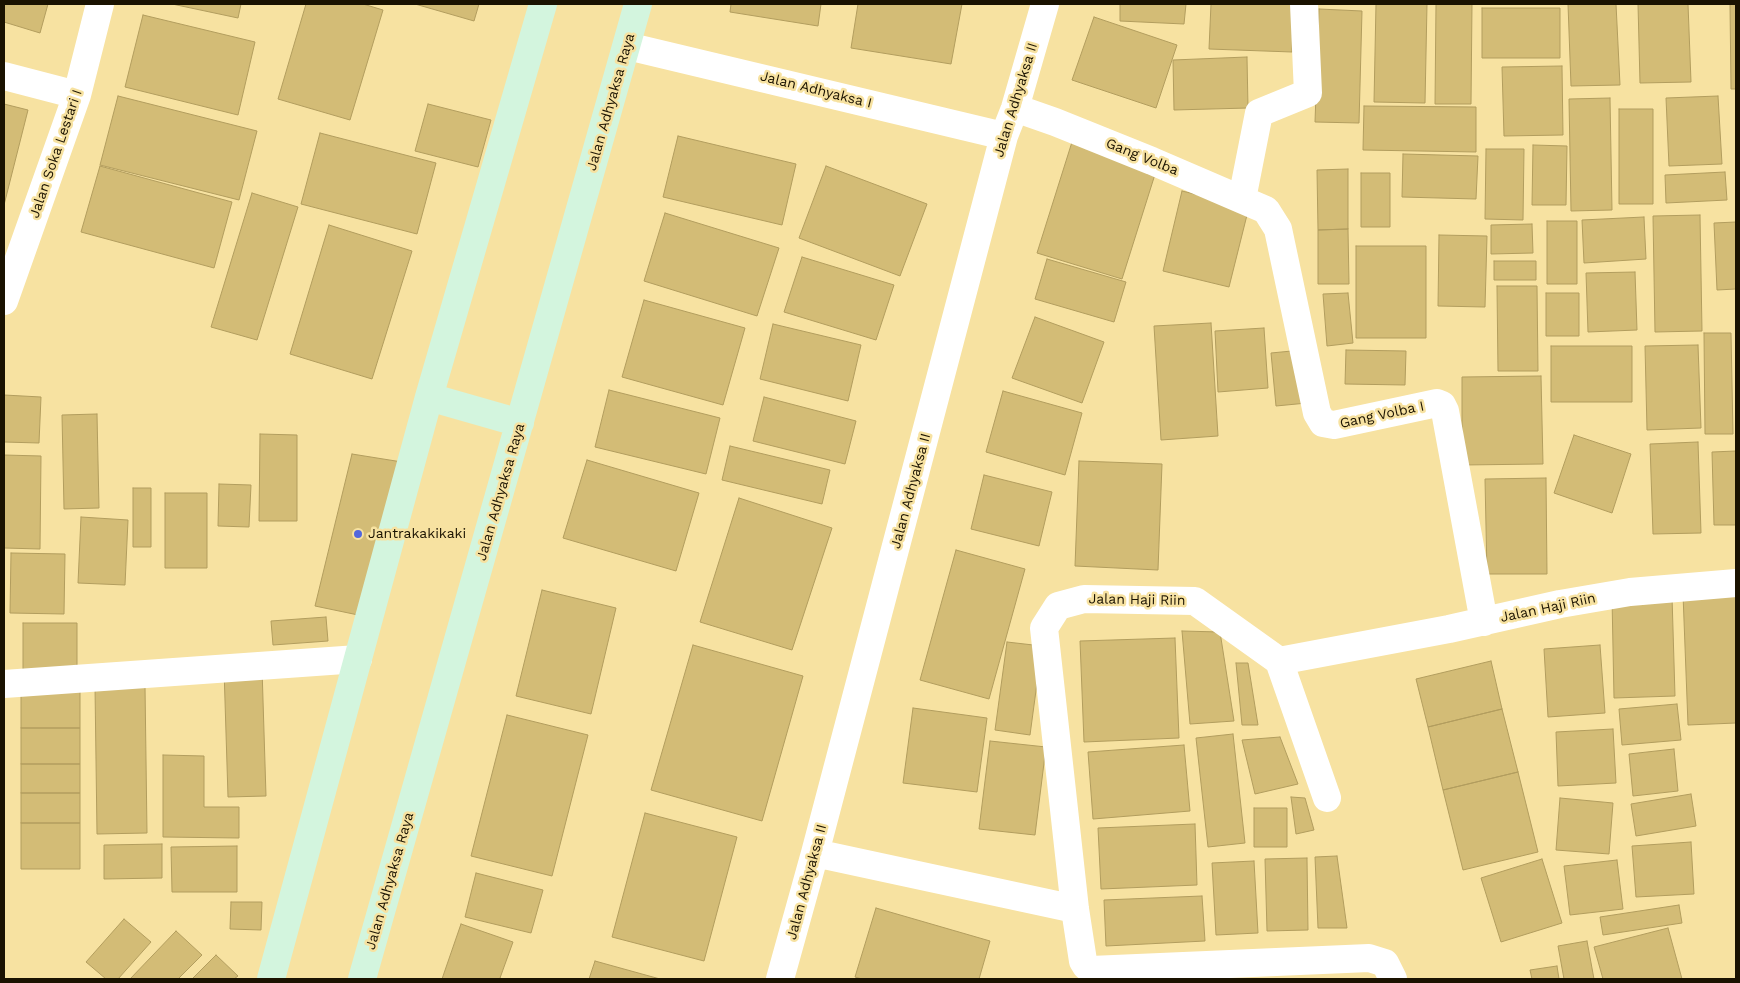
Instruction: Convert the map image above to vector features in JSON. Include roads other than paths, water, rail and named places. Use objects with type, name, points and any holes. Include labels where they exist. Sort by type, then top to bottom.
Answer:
[{"type":"main road","points":[[271,979],[429,397],[543,4]]},
{"type":"main road","name":"Jalan Adhyaksa Raya","points":[[362,979],[638,4]]},
{"type":"main road","points":[[429,397],[520,423]]},
{"type":"street","name":"Jalan Soka Lestari I","points":[[4,301],[77,94],[100,4]]},
{"type":"street","name":"Jalan Adhyaksa II","points":[[780,979],[1004,136],[1015,108],[1045,4]]},
{"type":"street","points":[[1242,199],[1259,113],[1308,93],[1304,4]]},
{"type":"street","name":"Jalan Adhyaksa I","points":[[627,46],[1004,136]]},
{"type":"street","points":[[4,76],[77,94]]},
{"type":"street","name":"Gang Volba","points":[[1015,108],[1055,122],[1266,210]]},
{"type":"street","name":"Gang Volba I","points":[[1266,210],[1278,229],[1317,413],[1322,423],[1334,425],[1437,404],[1442,405],[1445,410],[1484,622]]},
{"type":"street","name":"Jalan Haji Riin","points":[[1393,979],[1385,963],[1369,958],[1091,970],[1086,966],[1083,961],[1075,909],[1044,628],[1058,606],[1084,599],[1194,601],[1280,660],[1484,622],[1560,604],[1630,592],[1736,583]]},
{"type":"street","points":[[4,684],[358,659]]},
{"type":"street","points":[[1280,660],[1327,798]]},
{"type":"street","points":[[815,853],[1075,909]]},
{"type":"place","name":"Jantrakakikaki","points":[[358,534]]}]
